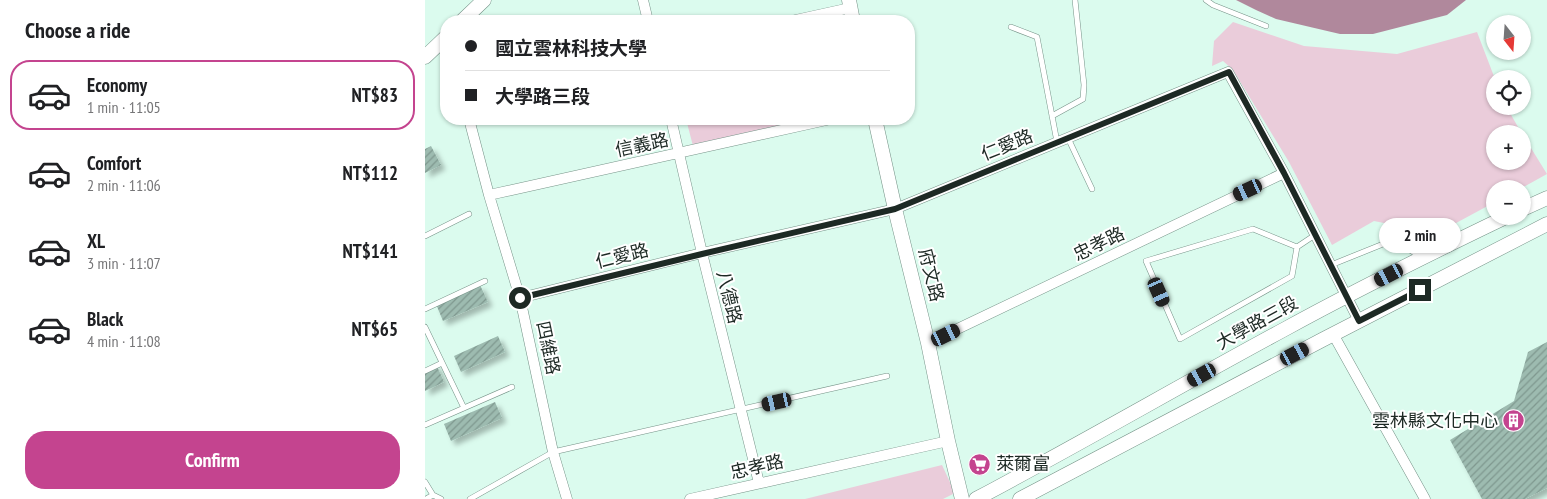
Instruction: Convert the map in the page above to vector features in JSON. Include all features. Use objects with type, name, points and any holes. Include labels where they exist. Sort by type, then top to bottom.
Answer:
[{"type":"street","points":[[468,15],[484,0]]},
{"type":"street","points":[[643,0],[647,15]]},
{"type":"street","points":[[824,15],[851,10]]},
{"type":"street","points":[[425,57],[440,44]]},
{"type":"street","name":"仁愛路","points":[[520,298],[895,209],[1229,72],[1284,173],[1359,321]]},
{"type":"street","name":"四維路","points":[[471,125],[489,195],[520,298],[553,452],[567,499]]},
{"type":"street","name":"八德路","points":[[672,125],[702,254],[759,483]]},
{"type":"street","name":"信義路","points":[[489,195],[804,125]]},
{"type":"street","name":"府文路","points":[[876,125],[928,343],[962,499]]},
{"type":"street","name":"忠孝路","points":[[928,343],[1284,173]]},
{"type":"street","points":[[1531,206],[1547,198]]},
{"type":"street","points":[[1020,499],[1547,224]]},
{"type":"street","name":"大學路三段","points":[[976,499],[1285,328],[1490,225]]},
{"type":"street","points":[[1333,334],[1425,499]]},
{"type":"street","name":"忠孝路","points":[[690,499],[948,440]]},
{"type":"lane","points":[[1052,116],[1083,100],[1084,85],[1075,0]]},
{"type":"lane","points":[[1206,0],[1213,5],[1266,26]]},
{"type":"lane","points":[[1011,28],[1037,37],[1057,142]]},
{"type":"lane","points":[[1068,138],[1092,189]]},
{"type":"lane","points":[[425,236],[469,214]]},
{"type":"lane","points":[[1297,247],[1253,229],[1146,261],[1180,339],[1292,276],[1297,247],[1315,235]]},
{"type":"lane","points":[[1331,265],[1393,240],[1422,258]]},
{"type":"lane","points":[[425,309],[485,281]]},
{"type":"lane","points":[[425,327],[463,408]]},
{"type":"lane","points":[[425,371],[442,363]]},
{"type":"lane","points":[[470,499],[553,452],[887,376]]},
{"type":"lane","points":[[425,425],[513,387]]},
{"type":"lane","points":[[425,482],[433,496],[441,499]]},
{"type":"lane","points":[[426,499],[433,496]]},
{"type":"shaded area","points":[[1236,0],[1466,0],[1447,15],[1373,34],[1340,34],[1276,19]]},
{"type":"shaded area","points":[[1233,22],[1304,46],[1397,54],[1477,32],[1486,60],[1488,60],[1492,70],[1486,70],[1486,115],[1511,115],[1517,125],[1486,125],[1486,170],[1531,170],[1531,148],[1547,174],[1531,183],[1531,180],[1486,180],[1486,207],[1432,236],[1414,229],[1374,221],[1332,245],[1289,162],[1233,70],[1223,61],[1212,66],[1214,41]]},
{"type":"shaded area","points":[[688,125],[784,125],[693,146]]},
{"type":"shaded area","points":[[942,465],[955,493],[943,499],[805,499]]},
{"type":"building","points":[[431,146],[441,165],[425,173],[425,149]]},
{"type":"building","points":[[480,285],[488,302],[443,321],[436,304]]},
{"type":"building","points":[[498,336],[505,352],[461,372],[454,356]]},
{"type":"building","name":"雲林縣文化中心","points":[[1547,342],[1547,488],[1525,499],[1482,499],[1450,440],[1514,401],[1528,352]]},
{"type":"building","points":[[436,364],[444,382],[425,391],[425,369]]},
{"type":"building","points":[[495,402],[502,418],[451,441],[444,424]]},
{"type":"place","name":"雲林縣文化中心","points":[[1514,421]]},
{"type":"place","name":"萊爾富","points":[[980,464]]},
{"type":"route","points":[[520,298],[895,209],[1229,72],[1284,173],[1359,321],[1420,290]]}]
